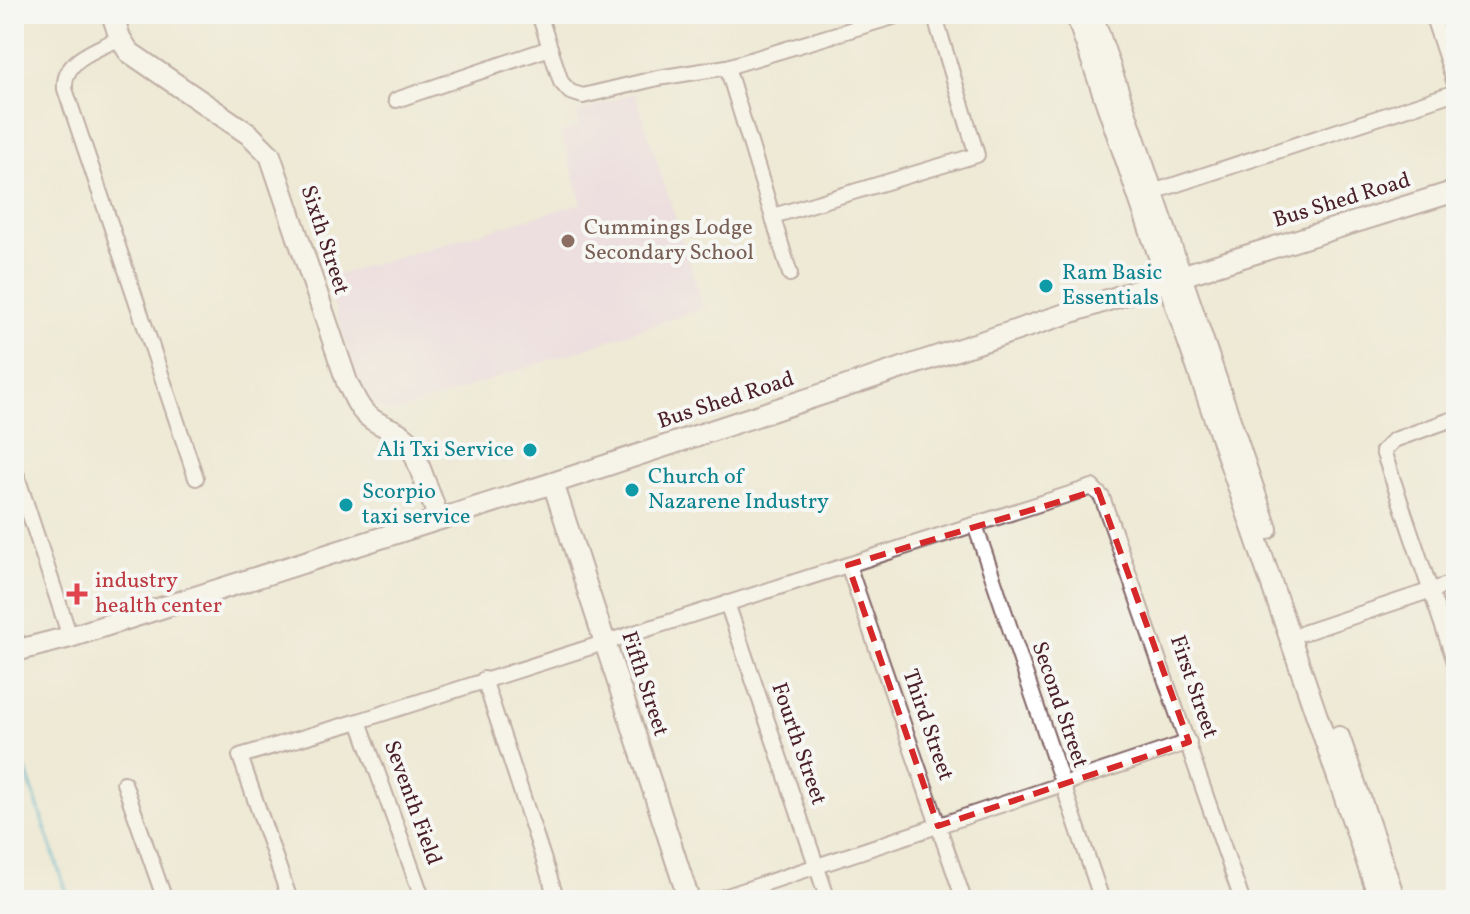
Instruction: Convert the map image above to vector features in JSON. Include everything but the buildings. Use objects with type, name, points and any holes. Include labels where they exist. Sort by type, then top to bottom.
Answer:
[{"type":"street","name":"Sixth Street","points":[[112,14],[120,38],[137,58],[250,135],[270,155],[347,382],[370,419],[401,433],[410,442],[439,519]]},
{"type":"street","points":[[539,14],[561,82],[570,92],[591,96],[658,78],[727,67],[903,14]]},
{"type":"street","points":[[773,216],[977,155],[934,14]]},
{"type":"street","points":[[1076,14],[1303,633],[1395,900]]},
{"type":"street","points":[[1092,14],[1153,192],[1174,279],[1380,900]]},
{"type":"street","points":[[1153,192],[1456,89],[1432,14]]},
{"type":"street","points":[[120,38],[72,65],[67,71],[65,89],[196,478]]},
{"type":"street","points":[[396,100],[550,48]]},
{"type":"street","points":[[727,67],[790,274]]},
{"type":"street","name":"Bus Shed Road","points":[[16,648],[70,637],[553,483],[1174,279],[1456,191]]},
{"type":"street","points":[[1456,418],[1394,440],[1383,451],[1456,665]]},
{"type":"street","points":[[14,467],[70,637]]},
{"type":"street","name":"Fifth Street","points":[[553,483],[689,900]]},
{"type":"street","name":"First Street","points":[[975,525],[1092,487],[1098,490],[1242,900]]},
{"type":"street","points":[[290,900],[240,756],[975,525]]},
{"type":"street","name":"Second Street","points":[[975,525],[1102,900]]},
{"type":"street","name":"Third Street","points":[[848,565],[964,900]]},
{"type":"street","points":[[1303,633],[1456,582]]},
{"type":"street","name":"Fourth Street","points":[[727,603],[828,900]]},
{"type":"street","points":[[484,679],[557,900]]},
{"type":"street","name":"Seventh Field","points":[[359,721],[423,900]]},
{"type":"street","points":[[715,900],[1189,742]]},
{"type":"street","points":[[124,783],[165,900]]},
{"type":"highlighted area","points":[[1098,490],[1189,742],[938,826],[848,565]]},
{"type":"shaded area","name":"Cummings Lodge Secondary School","points":[[635,93],[704,308],[393,413],[382,410],[368,399],[358,383],[326,278],[582,203],[561,133],[579,126],[576,113]]},
{"type":"waterway","points":[[14,735],[69,900]]},
{"type":"place","name":"Cummings Lodge Secondary School","points":[[568,241]]},
{"type":"place","name":"Ram Basic Essentials","points":[[1046,286]]},
{"type":"place","name":"Ali Txi Service","points":[[530,450]]},
{"type":"place","name":"Church of Nazarene Industry","points":[[632,490]]},
{"type":"place","name":"Scorpio taxi service","points":[[346,505]]},
{"type":"place","name":"industry health center","points":[[77,594]]}]
